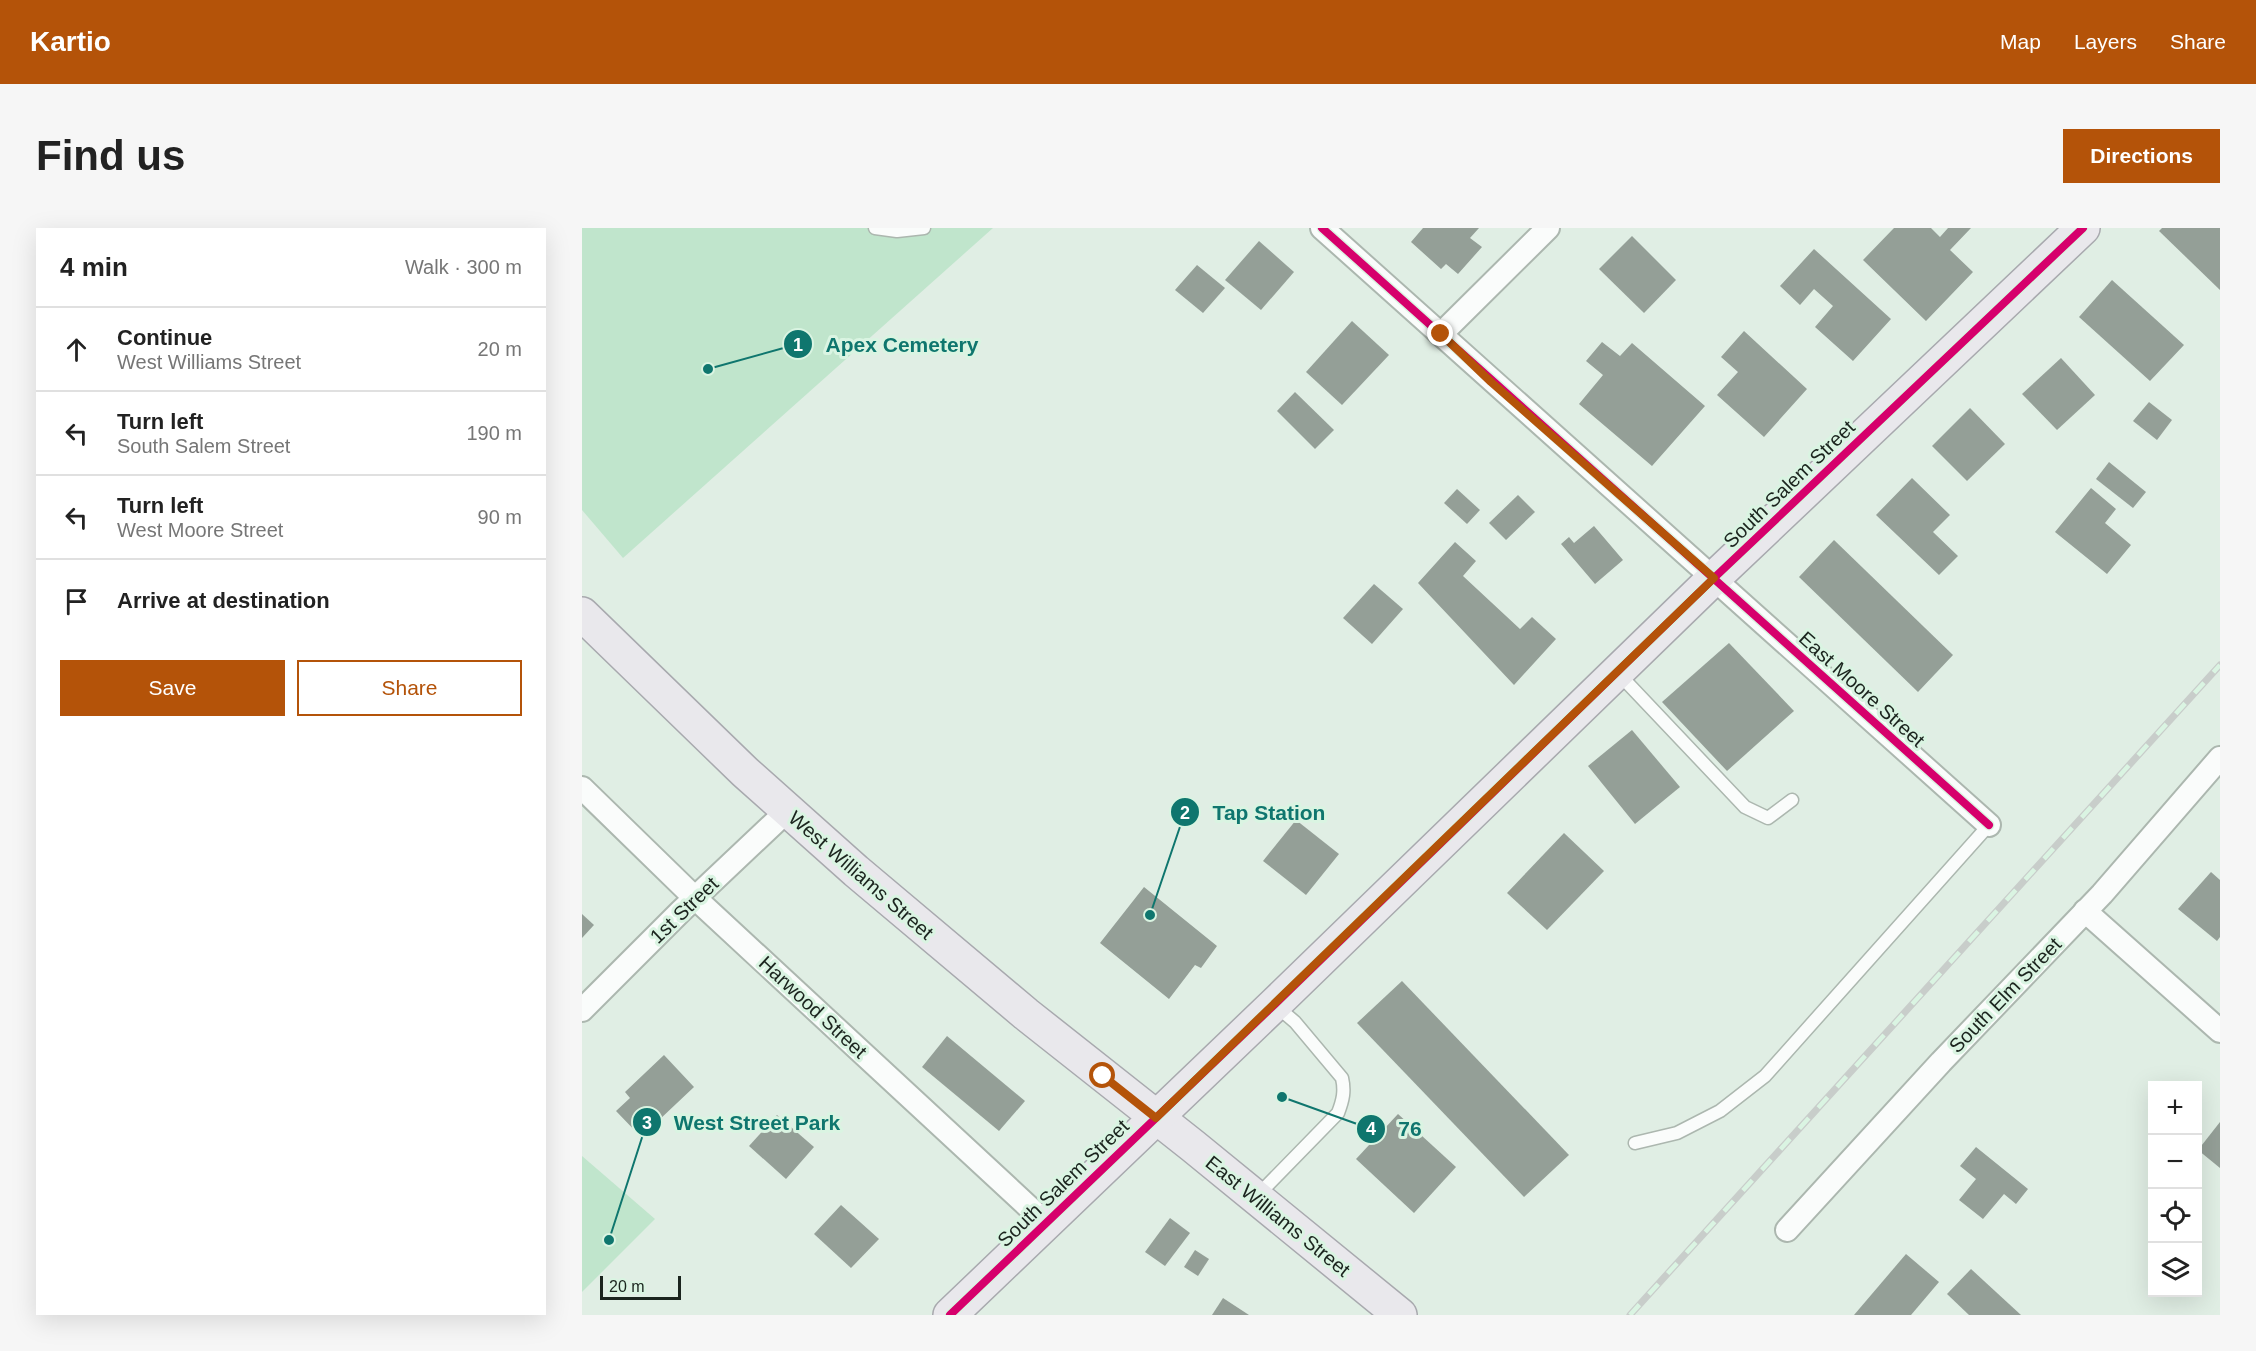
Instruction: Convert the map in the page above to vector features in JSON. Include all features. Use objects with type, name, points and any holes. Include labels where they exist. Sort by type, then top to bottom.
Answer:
[{"type":"main road","name":"South Salem Street","points":[[950,1315],[2077,230]]},
{"type":"main road","name":"West Williams Street","points":[[582,614],[788,811],[921,927],[1156,1118]]},
{"type":"main road","name":"East Williams Street","points":[[1156,1118],[1400,1315]]},
{"type":"street","name":"East Moore Street","points":[[1322,228],[1441,334],[1491,382],[1989,825]]},
{"type":"street","points":[[1441,334],[1548,228]]},
{"type":"street","name":"South Elm Street","points":[[1787,1230],[1941,1062],[2102,894],[2220,758]]},
{"type":"street","name":"Harwood Street","points":[[582,788],[695,898],[1046,1222]]},
{"type":"street","name":"1st Street","points":[[582,1010],[695,898],[788,811]]},
{"type":"street","points":[[2085,911],[2220,1031]]},
{"type":"lane","points":[[875,228],[897,231],[924,228]]},
{"type":"lane","points":[[1617,672],[1744,807],[1768,818],[1792,800]]},
{"type":"lane","points":[[1635,1143],[1677,1133],[1720,1111],[1765,1076],[1989,825]]},
{"type":"lane","points":[[1255,1197],[1338,1113],[1343,1100],[1342,1078],[1295,1022],[1275,1004]]},
{"type":"green space","points":[[582,228],[993,228],[623,558],[582,510]]},
{"type":"green space","points":[[582,1156],[655,1219],[582,1292]]},
{"type":"building","points":[[1423,228],[1479,228],[1470,238],[1482,247],[1458,274],[1446,264],[1441,269],[1411,242]]},
{"type":"building","points":[[1894,228],[1931,228],[1940,237],[1948,228],[1971,228],[1950,250],[1973,272],[1926,321],[1863,260]]},
{"type":"building","points":[[2162,228],[2220,228],[2220,290],[2159,231]]},
{"type":"building","points":[[1632,236],[1676,280],[1644,313],[1599,269]]},
{"type":"building","points":[[1259,241],[1294,272],[1261,310],[1225,280]]},
{"type":"building","points":[[1814,249],[1891,319],[1853,361],[1815,327],[1833,306],[1814,289],[1800,305],[1780,286]]},
{"type":"building","points":[[1197,265],[1225,288],[1203,313],[1175,290]]},
{"type":"building","points":[[2112,280],[2184,345],[2150,381],[2079,317]]},
{"type":"building","points":[[1352,321],[1389,355],[1342,405],[1306,372]]},
{"type":"building","points":[[1744,331],[1807,389],[1764,437],[1717,395],[1738,372],[1721,357]]},
{"type":"building","points":[[1602,342],[1620,356],[1632,343],[1705,406],[1652,466],[1579,404],[1603,375],[1586,361]]},
{"type":"building","points":[[2061,358],[2095,395],[2057,430],[2022,394]]},
{"type":"building","points":[[1295,392],[1334,430],[1315,449],[1277,411]]},
{"type":"building","points":[[2149,402],[2172,420],[2157,440],[2133,421]]},
{"type":"building","points":[[1970,408],[2005,444],[1967,481],[1932,446]]},
{"type":"building","points":[[2109,462],[2146,492],[2133,508],[2096,479]]},
{"type":"building","points":[[1912,478],[1950,515],[1933,532],[1958,556],[1939,575],[1876,515]]},
{"type":"building","points":[[2091,488],[2116,509],[2105,523],[2131,545],[2107,574],[2055,532]]},
{"type":"building","points":[[1457,489],[1480,510],[1467,524],[1444,503]]},
{"type":"building","points":[[1518,495],[1535,512],[1506,540],[1489,523]]},
{"type":"building","points":[[1594,526],[1623,560],[1595,584],[1561,544],[1569,537],[1574,543]]},
{"type":"building","points":[[1834,540],[1953,655],[1918,692],[1799,577]]},
{"type":"building","points":[[1455,542],[1476,561],[1463,576],[1520,629],[1532,617],[1556,639],[1514,685],[1418,583]]},
{"type":"building","points":[[1374,584],[1403,609],[1372,644],[1343,618]]},
{"type":"building","points":[[1729,643],[1794,711],[1727,771],[1662,702]]},
{"type":"building","points":[[1632,730],[1680,787],[1635,824],[1588,766]]},
{"type":"building","points":[[1296,820],[1339,854],[1306,895],[1263,861]]},
{"type":"building","points":[[1564,833],[1604,871],[1547,930],[1507,893]]},
{"type":"building","points":[[2211,872],[2220,880],[2220,937],[2217,941],[2178,909]]},
{"type":"building","points":[[1144,887],[1217,946],[1201,968],[1195,965],[1169,999],[1100,943]]},
{"type":"building","points":[[582,914],[594,925],[582,938]]},
{"type":"building","points":[[1402,981],[1569,1155],[1524,1197],[1357,1023]]},
{"type":"building","points":[[947,1036],[1025,1101],[999,1131],[922,1067]]},
{"type":"building","points":[[664,1055],[694,1087],[641,1137],[616,1111],[630,1098],[625,1092]]},
{"type":"building","points":[[1398,1114],[1456,1167],[1414,1213],[1356,1159]]},
{"type":"building","points":[[777,1115],[814,1147],[786,1179],[749,1146]]},
{"type":"building","points":[[2220,1122],[2220,1168],[2202,1153],[2202,1145]]},
{"type":"building","points":[[1976,1147],[2028,1189],[2016,1204],[2004,1194],[1983,1219],[1959,1200],[1976,1179],[1960,1166]]},
{"type":"building","points":[[841,1205],[879,1239],[851,1268],[814,1234]]},
{"type":"building","points":[[1170,1218],[1190,1233],[1165,1266],[1145,1252]]},
{"type":"building","points":[[1195,1250],[1209,1259],[1198,1276],[1184,1267]]},
{"type":"building","points":[[1906,1254],[1939,1282],[1911,1315],[1854,1315]]},
{"type":"building","points":[[1971,1269],[2021,1315],[1969,1315],[1947,1294]]},
{"type":"building","points":[[1223,1298],[1249,1315],[1212,1315]]},
{"type":"railway","points":[[1630,1315],[2220,665]]},
{"type":"cycle path","points":[[1322,228],[1989,825]]},
{"type":"cycle path","points":[[950,1315],[1275,1004],[1714,578],[2083,228]]},
{"type":"place","name":"Apex Cemetery","points":[[708,369]]},
{"type":"place","name":"Tap Station","points":[[1150,915]]},
{"type":"place","name":"76","points":[[1282,1097]]},
{"type":"place","name":"West Street Park","points":[[609,1240]]},
{"type":"route","points":[[1103,1076],[1156,1118],[1714,578],[1491,382],[1441,334]]}]
